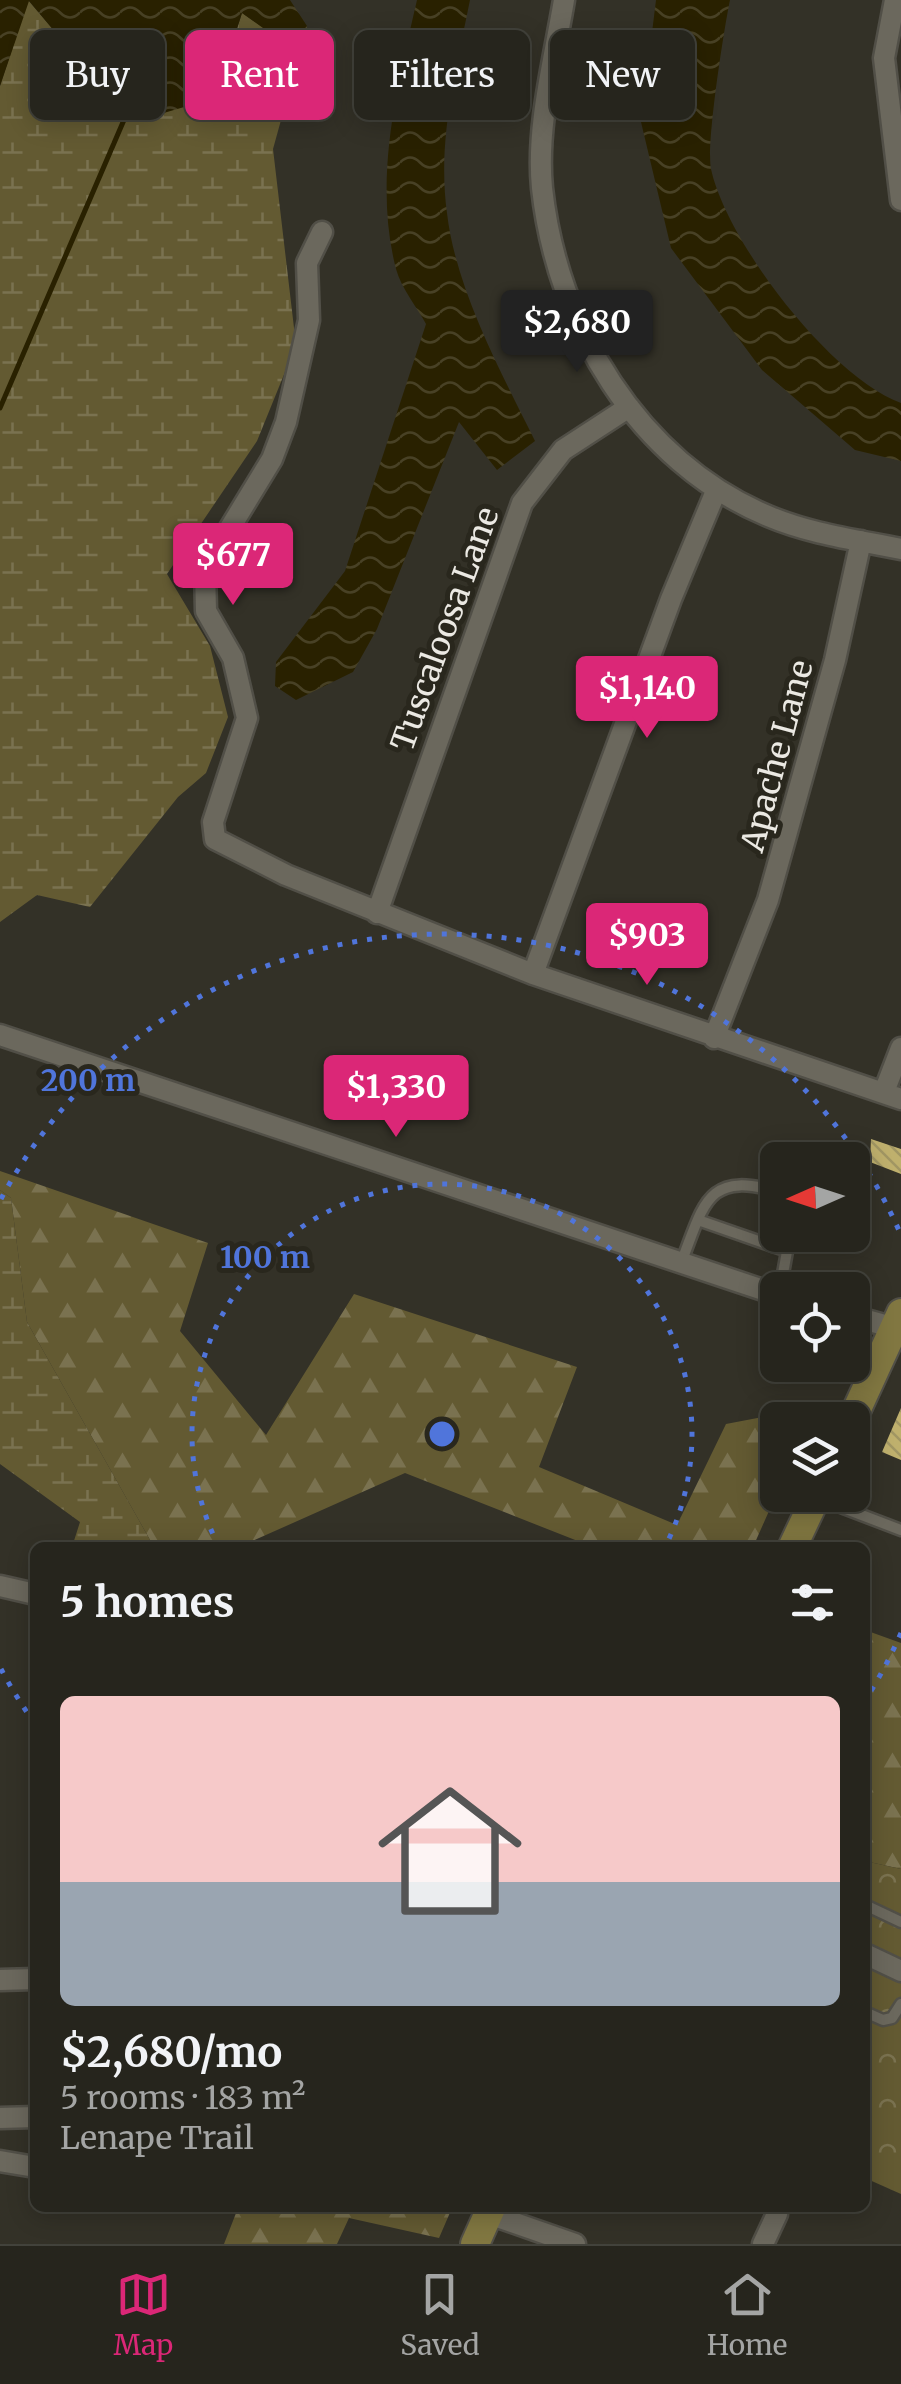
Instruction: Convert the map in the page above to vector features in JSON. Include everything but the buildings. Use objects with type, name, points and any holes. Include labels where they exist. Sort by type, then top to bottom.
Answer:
[{"type":"main road","points":[[860,1402],[898,1321]]},
{"type":"main road","points":[[795,1542],[809,1512]]},
{"type":"main road","points":[[475,2244],[490,2212]]},
{"type":"street","points":[[564,0],[544,127],[542,186],[552,244],[572,310],[604,372],[629,408],[682,465],[716,490],[798,527],[901,550]]},
{"type":"street","points":[[895,0],[884,58],[901,200]]},
{"type":"street","points":[[322,232],[307,263],[309,320],[286,422],[272,460],[206,569],[206,612],[234,658],[246,718],[212,822],[214,839],[377,913],[533,974],[892,1096],[901,1048]]},
{"type":"street","name":"Tuscaloosa Lane","points":[[377,913],[522,503],[564,450],[629,408]]},
{"type":"street","points":[[533,974],[671,598],[716,490]]},
{"type":"street","name":"Apache Lane","points":[[714,1038],[778,866],[835,660],[861,541]]},
{"type":"street","points":[[0,1035],[681,1264],[760,1287]]},
{"type":"street","points":[[870,1318],[898,1321]]},
{"type":"street","points":[[0,1586],[30,1593]]},
{"type":"street","points":[[870,1956],[901,1971]]},
{"type":"street","points":[[0,1980],[30,1979]]},
{"type":"street","points":[[0,2118],[30,2118]]},
{"type":"street","points":[[5,2161],[30,2154]]},
{"type":"street","points":[[5,2161],[30,2166]]},
{"type":"street","points":[[493,2212],[575,2244]]},
{"type":"street","points":[[762,2244],[777,2214]]},
{"type":"lane","points":[[681,1264],[706,1201],[724,1184],[760,1187]]},
{"type":"lane","points":[[698,1220],[760,1242]]},
{"type":"lane","points":[[856,1512],[901,1530]]},
{"type":"lane","points":[[870,1907],[901,1922]]},
{"type":"lane","points":[[870,2014],[883,2020],[892,2018],[901,2004]]},
{"type":"green space","points":[[28,0],[53,30],[30,30],[30,120],[165,120],[165,79],[185,87],[185,120],[281,120],[273,149],[296,345],[257,441],[167,574],[210,646],[228,717],[206,773],[178,797],[90,907],[37,895],[0,922],[0,86]]},
{"type":"green space","points":[[242,13],[266,30],[237,30]]},
{"type":"green space","points":[[0,1171],[208,1243],[180,1331],[266,1435],[354,1294],[577,1367],[539,1467],[677,1525],[726,1424],[760,1418],[760,1512],[769,1512],[755,1542],[580,1542],[405,1473],[250,1542],[151,1542],[27,1322],[11,1198],[0,1190]]},
{"type":"green space","points":[[0,1190],[11,1198],[27,1322],[151,1542],[74,1542],[80,1522],[0,1464]]},
{"type":"green space","points":[[870,1632],[901,1643],[901,1869],[870,1862]]},
{"type":"green space","points":[[870,1862],[901,1869],[901,2194],[870,2180]]},
{"type":"green space","points":[[236,2212],[450,2212],[439,2238],[349,2218],[337,2244],[224,2244]]},
{"type":"water","points":[[0,0],[290,0],[307,26],[303,30],[266,30],[242,13],[237,30],[185,30],[185,107],[165,113],[165,30],[53,30],[29,1],[0,86]]},
{"type":"water","points":[[417,0],[470,0],[464,30],[410,30]]},
{"type":"water","points":[[656,0],[730,0],[710,156],[721,199],[759,268],[814,337],[873,388],[901,403],[901,461],[855,450],[762,370],[671,248],[641,122],[695,120],[695,30],[652,30]]},
{"type":"water","points":[[392,120],[448,120],[444,159],[452,242],[470,301],[535,441],[497,470],[459,422],[377,629],[353,672],[296,700],[275,686],[276,662],[345,571],[426,324],[396,269],[389,235]]},
{"type":"waterway","points":[[0,408],[124,120]]}]
